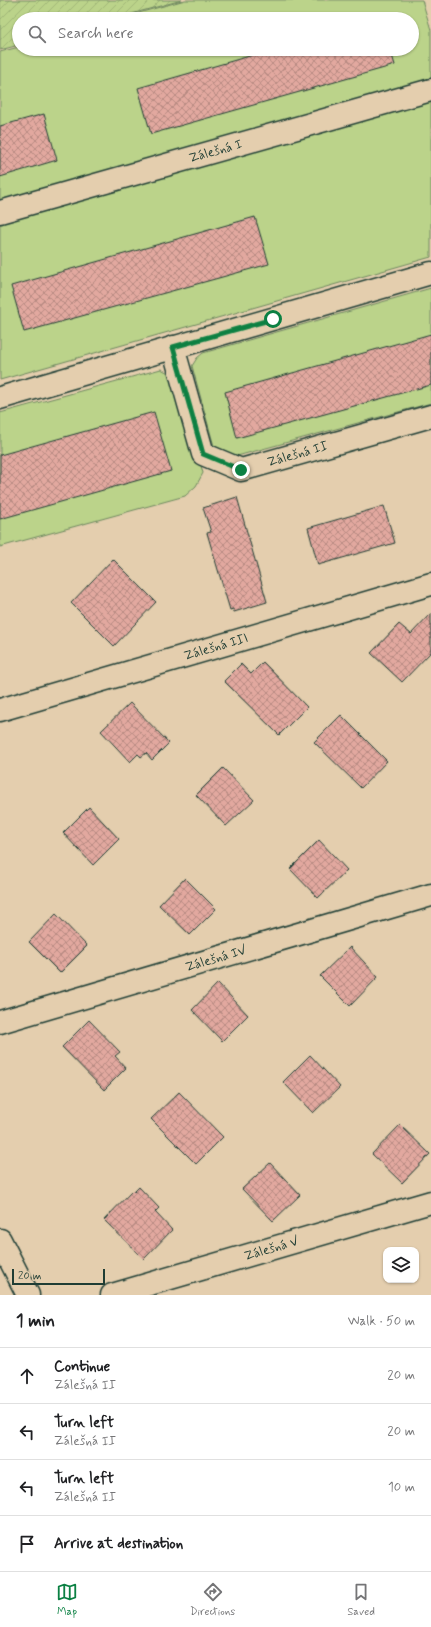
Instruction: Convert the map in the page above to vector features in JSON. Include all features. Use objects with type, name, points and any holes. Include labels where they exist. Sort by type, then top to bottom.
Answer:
[{"type":"street","name":"Zálešná I","points":[[0,212],[431,90]]},
{"type":"street","points":[[0,398],[431,273]]},
{"type":"street","name":"Zálešná II","points":[[173,347],[203,454],[241,470],[431,416]]},
{"type":"street","name":"Zálešná III","points":[[0,710],[431,584]]},
{"type":"street","name":"Zálešná IV","points":[[0,1022],[431,895]]},
{"type":"street","name":"Zálešná V","points":[[112,1295],[431,1202]]},
{"type":"street","points":[[0,1240],[28,1295]]},
{"type":"green space","points":[[0,0],[182,0],[138,12],[12,12],[12,47],[0,50]]},
{"type":"green space","points":[[185,0],[422,0],[431,30],[431,257],[0,380],[0,52],[12,49],[12,56],[419,56],[419,12],[142,12]]},
{"type":"green space","points":[[431,288],[431,403],[237,456],[225,454],[214,446],[192,366],[197,358],[203,353]]},
{"type":"green space","points":[[161,369],[176,377],[203,473],[196,486],[185,496],[0,547],[0,413]]},
{"type":"building","points":[[250,56],[392,56],[395,65],[151,134],[138,88]]},
{"type":"building","points":[[44,114],[57,160],[0,177],[0,126]]},
{"type":"building","points":[[255,217],[269,264],[24,332],[11,286]]},
{"type":"building","points":[[431,334],[431,385],[237,438],[225,392]]},
{"type":"building","points":[[154,412],[171,471],[0,519],[0,455]]},
{"type":"building","points":[[237,497],[267,602],[234,612],[233,609],[230,610],[207,533],[211,532],[203,508]]},
{"type":"building","points":[[384,506],[395,543],[318,565],[308,528]]},
{"type":"building","points":[[113,559],[156,602],[114,646],[71,603]]},
{"type":"building","points":[[431,613],[431,652],[402,682],[371,653],[399,624],[411,634]]},
{"type":"building","points":[[263,662],[307,707],[279,735],[224,681],[241,664],[251,674]]},
{"type":"building","points":[[130,703],[169,743],[152,760],[146,753],[141,757],[138,754],[130,762],[101,731]]},
{"type":"building","points":[[341,715],[387,761],[361,788],[314,742]]},
{"type":"building","points":[[223,768],[254,800],[226,826],[196,795]]},
{"type":"building","points":[[89,807],[119,839],[93,865],[63,833]]},
{"type":"building","points":[[319,840],[347,870],[318,898],[290,869]]},
{"type":"building","points":[[185,878],[216,909],[190,935],[159,905]]},
{"type":"building","points":[[56,914],[87,946],[60,973],[29,942]]},
{"type":"building","points":[[350,947],[378,977],[350,1006],[320,976]]},
{"type":"building","points":[[218,983],[248,1015],[222,1041],[192,1010]]},
{"type":"building","points":[[89,1020],[120,1052],[115,1056],[126,1068],[104,1090],[62,1047]]},
{"type":"building","points":[[310,1055],[340,1087],[313,1113],[283,1082]]},
{"type":"building","points":[[179,1092],[223,1137],[196,1164],[151,1119]]},
{"type":"building","points":[[400,1125],[430,1154],[402,1183],[372,1154]]},
{"type":"building","points":[[270,1163],[300,1195],[273,1221],[242,1189]]},
{"type":"building","points":[[139,1187],[159,1208],[155,1212],[172,1230],[144,1259],[104,1220],[133,1190],[134,1192]]},
{"type":"route","points":[[241,470],[203,454],[173,347],[273,319]]}]
